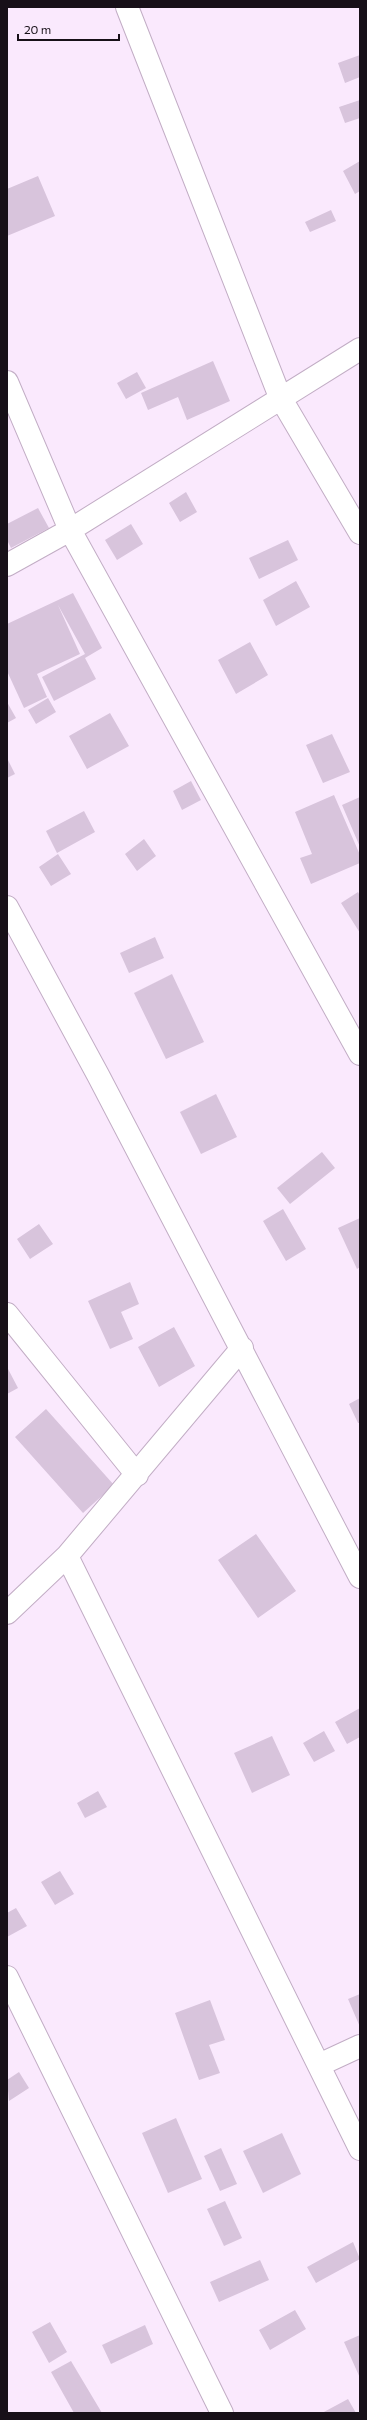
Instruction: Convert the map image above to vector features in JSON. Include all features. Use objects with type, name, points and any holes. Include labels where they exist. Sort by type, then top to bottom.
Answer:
[{"type":"street","points":[[128,7],[280,397],[360,533]]},
{"type":"street","points":[[7,565],[70,530],[280,397],[360,349]]},
{"type":"street","points":[[7,382],[70,530],[360,1054]]},
{"type":"street","points":[[7,907],[242,1348],[360,1578]]},
{"type":"street","points":[[7,1314],[137,1475]]},
{"type":"street","points":[[7,1613],[67,1556],[137,1475],[242,1348]]},
{"type":"street","points":[[67,1556],[360,2149]]},
{"type":"street","points":[[7,1977],[222,2413]]},
{"type":"street","points":[[319,2065],[360,2046]]},
{"type":"building","points":[[360,55],[360,77],[345,83],[338,63]]},
{"type":"building","points":[[360,100],[360,118],[345,123],[339,107]]},
{"type":"building","points":[[360,161],[360,191],[355,194],[343,171]]},
{"type":"building","points":[[38,176],[55,216],[7,236],[7,189]]},
{"type":"building","points":[[331,210],[336,221],[310,232],[305,222]]},
{"type":"building","points":[[213,361],[230,401],[187,420],[178,397],[148,410],[141,393]]},
{"type":"building","points":[[137,372],[146,388],[126,399],[117,383]]},
{"type":"building","points":[[186,492],[197,512],[180,522],[169,503]]},
{"type":"building","points":[[38,508],[49,528],[11,548],[7,540],[7,524]]},
{"type":"building","points":[[131,524],[143,544],[117,560],[105,540]]},
{"type":"building","points":[[288,540],[298,560],[259,579],[249,558]]},
{"type":"building","points":[[296,581],[310,607],[276,626],[263,600]]},
{"type":"building","points":[[73,593],[102,648],[85,658],[96,679],[54,701],[42,677],[85,654],[58,605],[80,654],[37,674],[47,697],[24,708],[7,671],[7,624]]},
{"type":"building","points":[[250,642],[268,675],[236,694],[218,660]]},
{"type":"building","points":[[48,698],[56,712],[36,724],[28,710]]},
{"type":"building","points":[[7,702],[16,718],[7,723]]},
{"type":"building","points":[[110,713],[129,746],[87,769],[69,736]]},
{"type":"building","points":[[332,734],[350,772],[323,783],[306,745]]},
{"type":"building","points":[[7,758],[15,774],[7,778]]},
{"type":"building","points":[[191,781],[201,800],[182,810],[173,791]]},
{"type":"building","points":[[334,795],[360,855],[360,863],[311,884],[300,858],[312,854],[295,812]]},
{"type":"building","points":[[360,797],[360,847],[342,805]]},
{"type":"building","points":[[84,811],[95,832],[57,853],[46,831]]},
{"type":"building","points":[[144,839],[156,856],[137,871],[125,854]]},
{"type":"building","points":[[58,854],[71,874],[51,886],[39,867]]},
{"type":"building","points":[[358,892],[360,896],[360,933],[341,903]]},
{"type":"building","points":[[155,937],[164,958],[129,973],[120,953]]},
{"type":"building","points":[[172,974],[204,1042],[166,1059],[134,993]]},
{"type":"building","points":[[216,1094],[237,1137],[201,1154],[180,1112]]},
{"type":"building","points":[[322,1152],[335,1168],[290,1204],[277,1188]]},
{"type":"building","points":[[283,1209],[306,1249],[286,1261],[263,1221]]},
{"type":"building","points":[[360,1218],[360,1267],[357,1269],[338,1228]]},
{"type":"building","points":[[39,1224],[53,1244],[30,1259],[17,1239]]},
{"type":"building","points":[[130,1282],[139,1304],[121,1312],[133,1339],[110,1349],[88,1301]]},
{"type":"building","points":[[174,1327],[195,1366],[159,1387],[138,1347]]},
{"type":"building","points":[[7,1367],[18,1388],[7,1394]]},
{"type":"building","points":[[360,1398],[360,1423],[358,1423],[349,1404]]},
{"type":"building","points":[[46,1409],[114,1485],[83,1513],[15,1437]]},
{"type":"building","points":[[256,1534],[296,1591],[258,1618],[218,1560]]},
{"type":"building","points":[[360,1708],[360,1737],[347,1744],[335,1722]]},
{"type":"building","points":[[324,1731],[335,1751],[314,1762],[303,1743]]},
{"type":"building","points":[[272,1736],[290,1775],[252,1793],[234,1753]]},
{"type":"building","points":[[98,1791],[107,1807],[85,1818],[77,1803]]},
{"type":"building","points":[[60,1871],[74,1894],[55,1905],[41,1882]]},
{"type":"building","points":[[16,1908],[27,1926],[7,1937],[7,1913]]},
{"type":"building","points":[[360,1994],[360,2027],[348,1999]]},
{"type":"building","points":[[210,2000],[225,2040],[209,2045],[220,2073],[199,2080],[175,2013]]},
{"type":"building","points":[[19,2072],[29,2088],[9,2101],[7,2080]]},
{"type":"building","points":[[176,2118],[202,2179],[168,2193],[142,2133]]},
{"type":"building","points":[[282,2133],[301,2174],[263,2193],[243,2151]]},
{"type":"building","points":[[221,2148],[237,2184],[220,2191],[204,2156]]},
{"type":"building","points":[[225,2201],[242,2238],[224,2246],[207,2209]]},
{"type":"building","points":[[353,2242],[360,2259],[316,2283],[307,2267]]},
{"type":"building","points":[[260,2260],[269,2280],[219,2302],[210,2282]]},
{"type":"building","points":[[295,2310],[306,2329],[270,2350],[259,2330]]},
{"type":"building","points":[[50,2322],[67,2352],[49,2363],[32,2332]]},
{"type":"building","points":[[145,2325],[153,2344],[111,2364],[102,2345]]},
{"type":"building","points":[[360,2335],[360,2378],[344,2342]]},
{"type":"building","points":[[71,2361],[102,2413],[74,2413],[51,2372]]},
{"type":"building","points":[[348,2399],[356,2413],[322,2413]]}]
